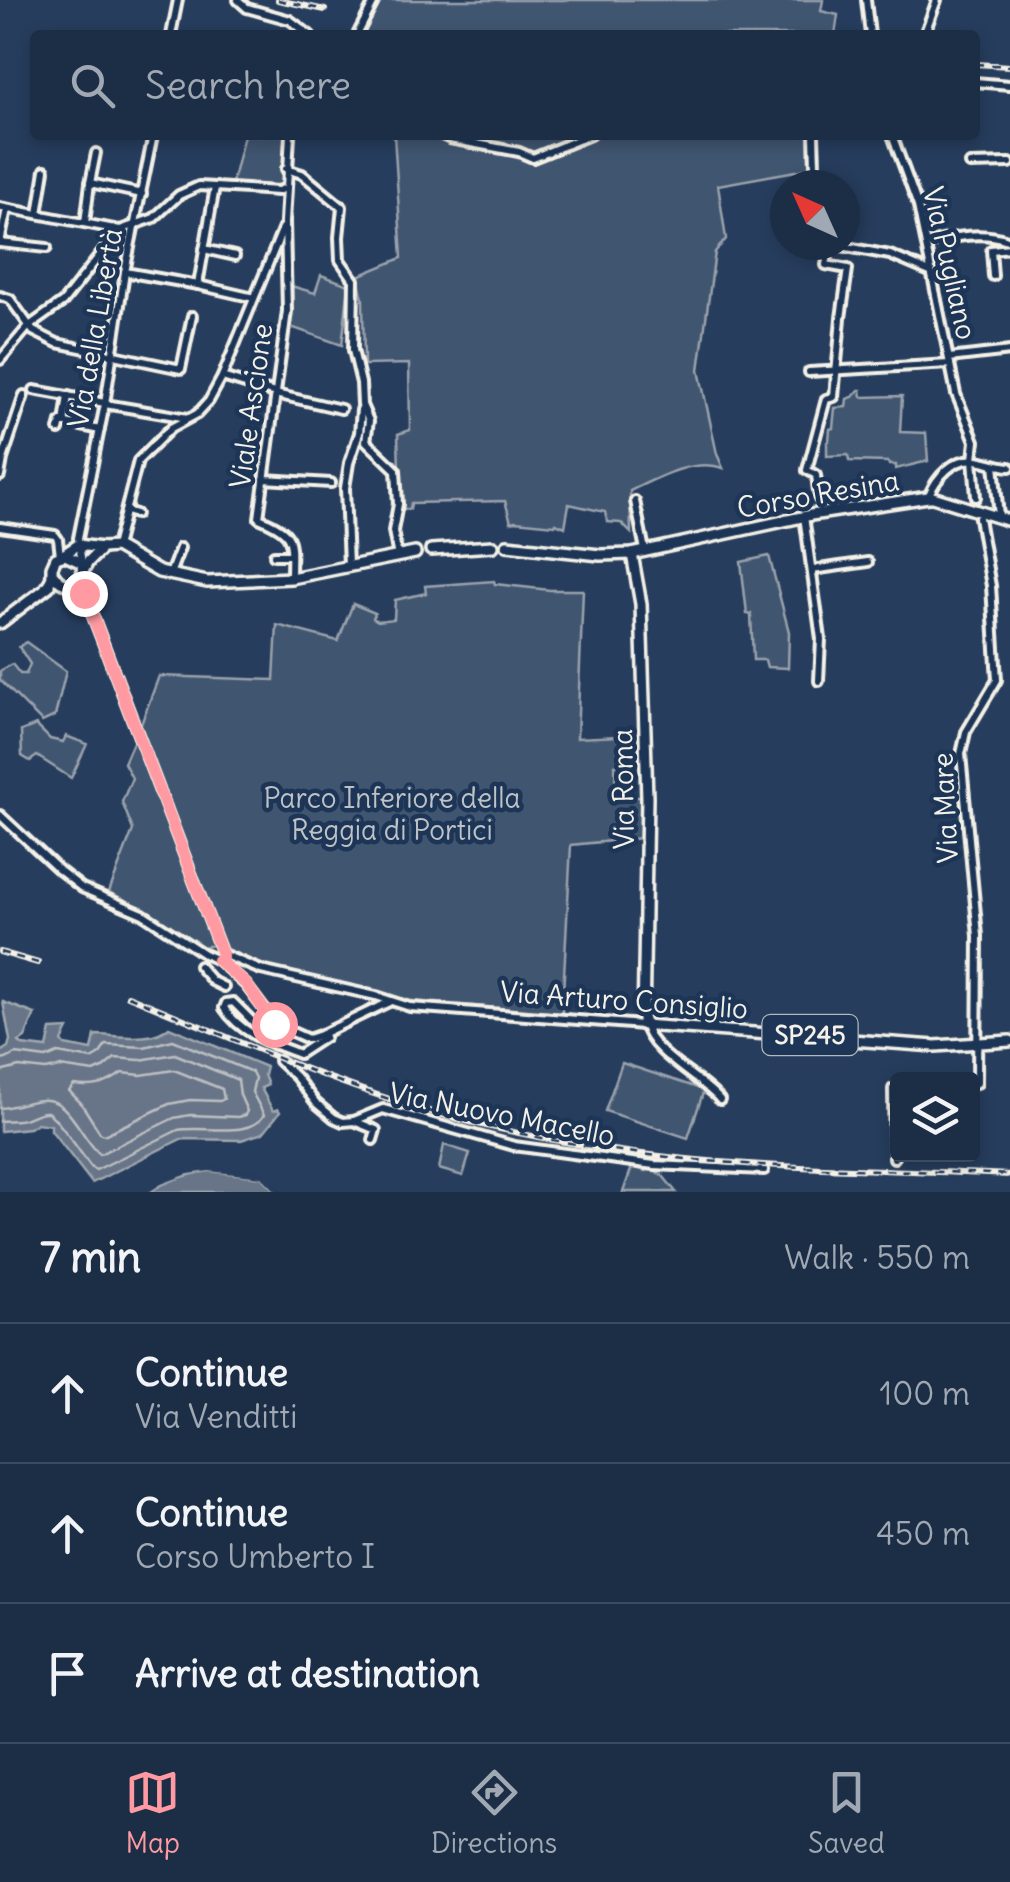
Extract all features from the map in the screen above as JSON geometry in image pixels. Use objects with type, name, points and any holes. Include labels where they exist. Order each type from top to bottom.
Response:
[{"type":"main road","name":"Corso Resina","points":[[507,545],[600,555],[632,554],[804,516],[928,497],[1010,521]]},
{"type":"main road","points":[[58,578],[53,563],[78,544],[116,547],[159,572],[208,582],[291,578],[414,553]]},
{"type":"main road","points":[[431,550],[493,546]]},
{"type":"main road","points":[[0,623],[58,578],[81,574],[102,548]]},
{"type":"main road","name":"Via Roma","points":[[632,554],[641,604],[648,798],[644,1025]]},
{"type":"main road","points":[[62,555],[81,574]]},
{"type":"main road","name":"Via Arturo Consiglio","points":[[644,1025],[936,1046],[977,1045]]},
{"type":"main road","name":"SP245","points":[[977,1045],[1010,1042]]},
{"type":"street","points":[[172,30],[178,0]]},
{"type":"street","points":[[238,0],[247,8],[290,20],[303,30]]},
{"type":"street","points":[[360,30],[375,0]]},
{"type":"street","points":[[866,0],[869,30]]},
{"type":"street","points":[[926,30],[937,0]]},
{"type":"street","points":[[980,82],[1010,85]]},
{"type":"street","name":"Via della Libertà","points":[[152,140],[78,544],[84,593],[217,954]]},
{"type":"street","name":"Viale Ascione","points":[[289,140],[285,222],[287,311],[259,518],[280,526],[290,537],[291,555]]},
{"type":"street","points":[[455,140],[533,158],[578,140]]},
{"type":"street","points":[[814,140],[814,170]]},
{"type":"street","name":"Via Pugliano","points":[[894,140],[918,206],[956,394],[975,441],[976,497]]},
{"type":"street","points":[[86,223],[96,153]]},
{"type":"street","points":[[970,164],[1010,163]]},
{"type":"street","points":[[286,169],[302,174],[342,207],[340,260],[354,280],[353,350],[362,406],[360,433],[345,488],[348,566]]},
{"type":"street","points":[[38,214],[45,170]]},
{"type":"street","points":[[90,183],[142,194]]},
{"type":"street","points":[[46,248],[0,243],[4,208],[120,230],[154,218],[180,195],[199,186],[278,191],[286,188]]},
{"type":"street","points":[[198,285],[215,187]]},
{"type":"street","points":[[116,547],[138,461],[171,428],[209,402],[285,222]]},
{"type":"street","points":[[0,360],[28,326],[63,302],[120,230]]},
{"type":"street","points":[[926,244],[983,234],[996,235],[1010,245]]},
{"type":"street","points":[[993,276],[991,250],[1010,245]]},
{"type":"street","points":[[204,249],[235,256]]},
{"type":"street","points":[[860,250],[890,255],[932,273]]},
{"type":"street","points":[[819,499],[816,475],[807,470],[826,399],[834,396],[848,269],[826,265],[828,260]]},
{"type":"street","points":[[125,272],[254,298]]},
{"type":"street","points":[[0,296],[10,299],[28,326],[57,343],[181,370],[192,316]]},
{"type":"street","points":[[809,372],[1010,352]]},
{"type":"street","points":[[222,377],[275,394],[342,408]]},
{"type":"street","points":[[34,390],[189,418]]},
{"type":"street","points":[[0,476],[24,395]]},
{"type":"street","points":[[68,396],[62,427],[100,430]]},
{"type":"street","points":[[362,406],[369,421],[366,441],[396,470],[398,504],[393,531],[398,557]]},
{"type":"street","points":[[928,497],[949,467],[962,460],[1010,466]]},
{"type":"street","points":[[994,464],[999,517]]},
{"type":"street","points":[[264,479],[331,482]]},
{"type":"street","points":[[635,501],[644,550]]},
{"type":"street","points":[[126,511],[136,514]]},
{"type":"street","points":[[804,516],[822,639],[819,681]]},
{"type":"street","name":"Via Mare","points":[[978,1072],[980,973],[961,754],[966,732],[997,680],[992,586],[980,518]]},
{"type":"street","points":[[0,527],[54,536],[62,555]]},
{"type":"street","points":[[170,574],[180,548]]},
{"type":"street","points":[[274,555],[291,555],[291,578]]},
{"type":"street","points":[[812,570],[868,562]]},
{"type":"street","points":[[0,814],[82,888],[217,954],[262,970],[389,1002]]},
{"type":"street","points":[[217,954],[276,1023],[308,1039],[389,1002]]},
{"type":"street","points":[[199,966],[212,981],[224,987]]},
{"type":"street","points":[[370,1010],[376,996]]},
{"type":"street","points":[[276,1023],[279,1040],[275,1045],[264,1041],[253,1022],[233,1002],[224,1008],[264,1041],[298,1054],[351,1020]]},
{"type":"street","name":"Via Arturo Consiglio","points":[[389,1002],[410,1007],[644,1025]]},
{"type":"street","points":[[644,1025],[655,1043],[720,1100]]},
{"type":"street","points":[[279,1062],[318,1105],[344,1122],[376,1130],[373,1140]]},
{"type":"street","name":"Via Nuovo Macello","points":[[354,1122],[384,1108],[514,1146],[654,1165],[764,1170]]},
{"type":"green space","points":[[377,0],[823,0],[821,11],[838,15],[836,30],[362,30]]},
{"type":"green space","points":[[243,140],[286,140],[283,187],[232,183]]},
{"type":"green space","points":[[394,140],[812,140],[812,164],[807,169],[770,170],[770,176],[718,185],[726,239],[715,252],[699,370],[723,468],[688,467],[630,491],[631,533],[621,523],[607,522],[605,512],[569,504],[565,527],[556,523],[511,522],[505,501],[411,503],[410,509],[400,509],[398,434],[410,430],[409,364],[364,365],[363,299],[358,276],[402,258]]},
{"type":"green space","points":[[321,275],[349,285],[342,345],[288,326],[291,286],[315,293]]},
{"type":"green space","points":[[859,390],[862,397],[902,396],[900,432],[926,433],[928,461],[896,469],[896,465],[888,462],[849,461],[848,455],[827,456],[835,408],[846,407],[847,399]]},
{"type":"green space","points":[[769,556],[789,632],[788,668],[767,667],[765,660],[753,660],[751,614],[747,614],[741,562]]},
{"type":"green space","name":"Parco Inferiore della Reggia di Portici","points":[[494,581],[550,590],[583,590],[577,738],[641,735],[642,760],[615,765],[616,797],[642,797],[641,838],[571,845],[562,1013],[400,1000],[264,966],[220,946],[140,727],[159,676],[274,680],[277,625],[338,641],[353,604],[375,613],[373,618],[378,621],[394,619],[395,600],[426,593],[425,586]]},
{"type":"green space","points":[[26,642],[66,671],[55,716],[42,722],[0,680],[0,671],[12,664],[20,674],[26,674],[30,664],[19,647]]},
{"type":"green space","points":[[36,725],[50,739],[63,742],[66,736],[87,744],[71,778],[37,756],[30,761],[22,756],[21,731]]},
{"type":"green space","points":[[134,740],[214,945],[202,947],[148,911],[109,892],[133,830],[122,802],[132,778],[124,763]]},
{"type":"green space","points":[[622,1063],[704,1090],[688,1138],[605,1111]]},
{"type":"green space","points":[[444,1145],[470,1153],[463,1176],[439,1169]]},
{"type":"green space","points":[[632,1167],[646,1171],[657,1168],[676,1192],[623,1192]]},
{"type":"water","points":[[3,1002],[35,1014],[25,1038],[19,1042],[22,1045],[47,1048],[51,1030],[68,1029],[62,1041],[65,1045],[92,1050],[95,1035],[144,1037],[169,1027],[266,1067],[268,1085],[261,1088],[273,1111],[280,1112],[263,1133],[241,1140],[181,1139],[92,1183],[51,1125],[37,1123],[29,1128],[0,1131],[0,1052],[10,1040]]},
{"type":"water","points":[[209,1171],[262,1177],[277,1192],[149,1192],[178,1178]]},
{"type":"pier","points":[[209,1166],[264,1173],[282,1192],[262,1177],[209,1171],[188,1174],[144,1192],[160,1180],[187,1169]]},
{"type":"tunnel","points":[[262,1038],[279,1061]]},
{"type":"railway","points":[[278,0],[325,10]]},
{"type":"railway","points":[[980,64],[1010,66]]},
{"type":"railway","points":[[0,952],[38,963]]},
{"type":"railway","points":[[128,996],[370,1093],[537,1137],[719,1162],[1010,1175]]},
{"type":"route","points":[[84,593],[222,954],[218,960],[246,984],[274,1024]]}]
